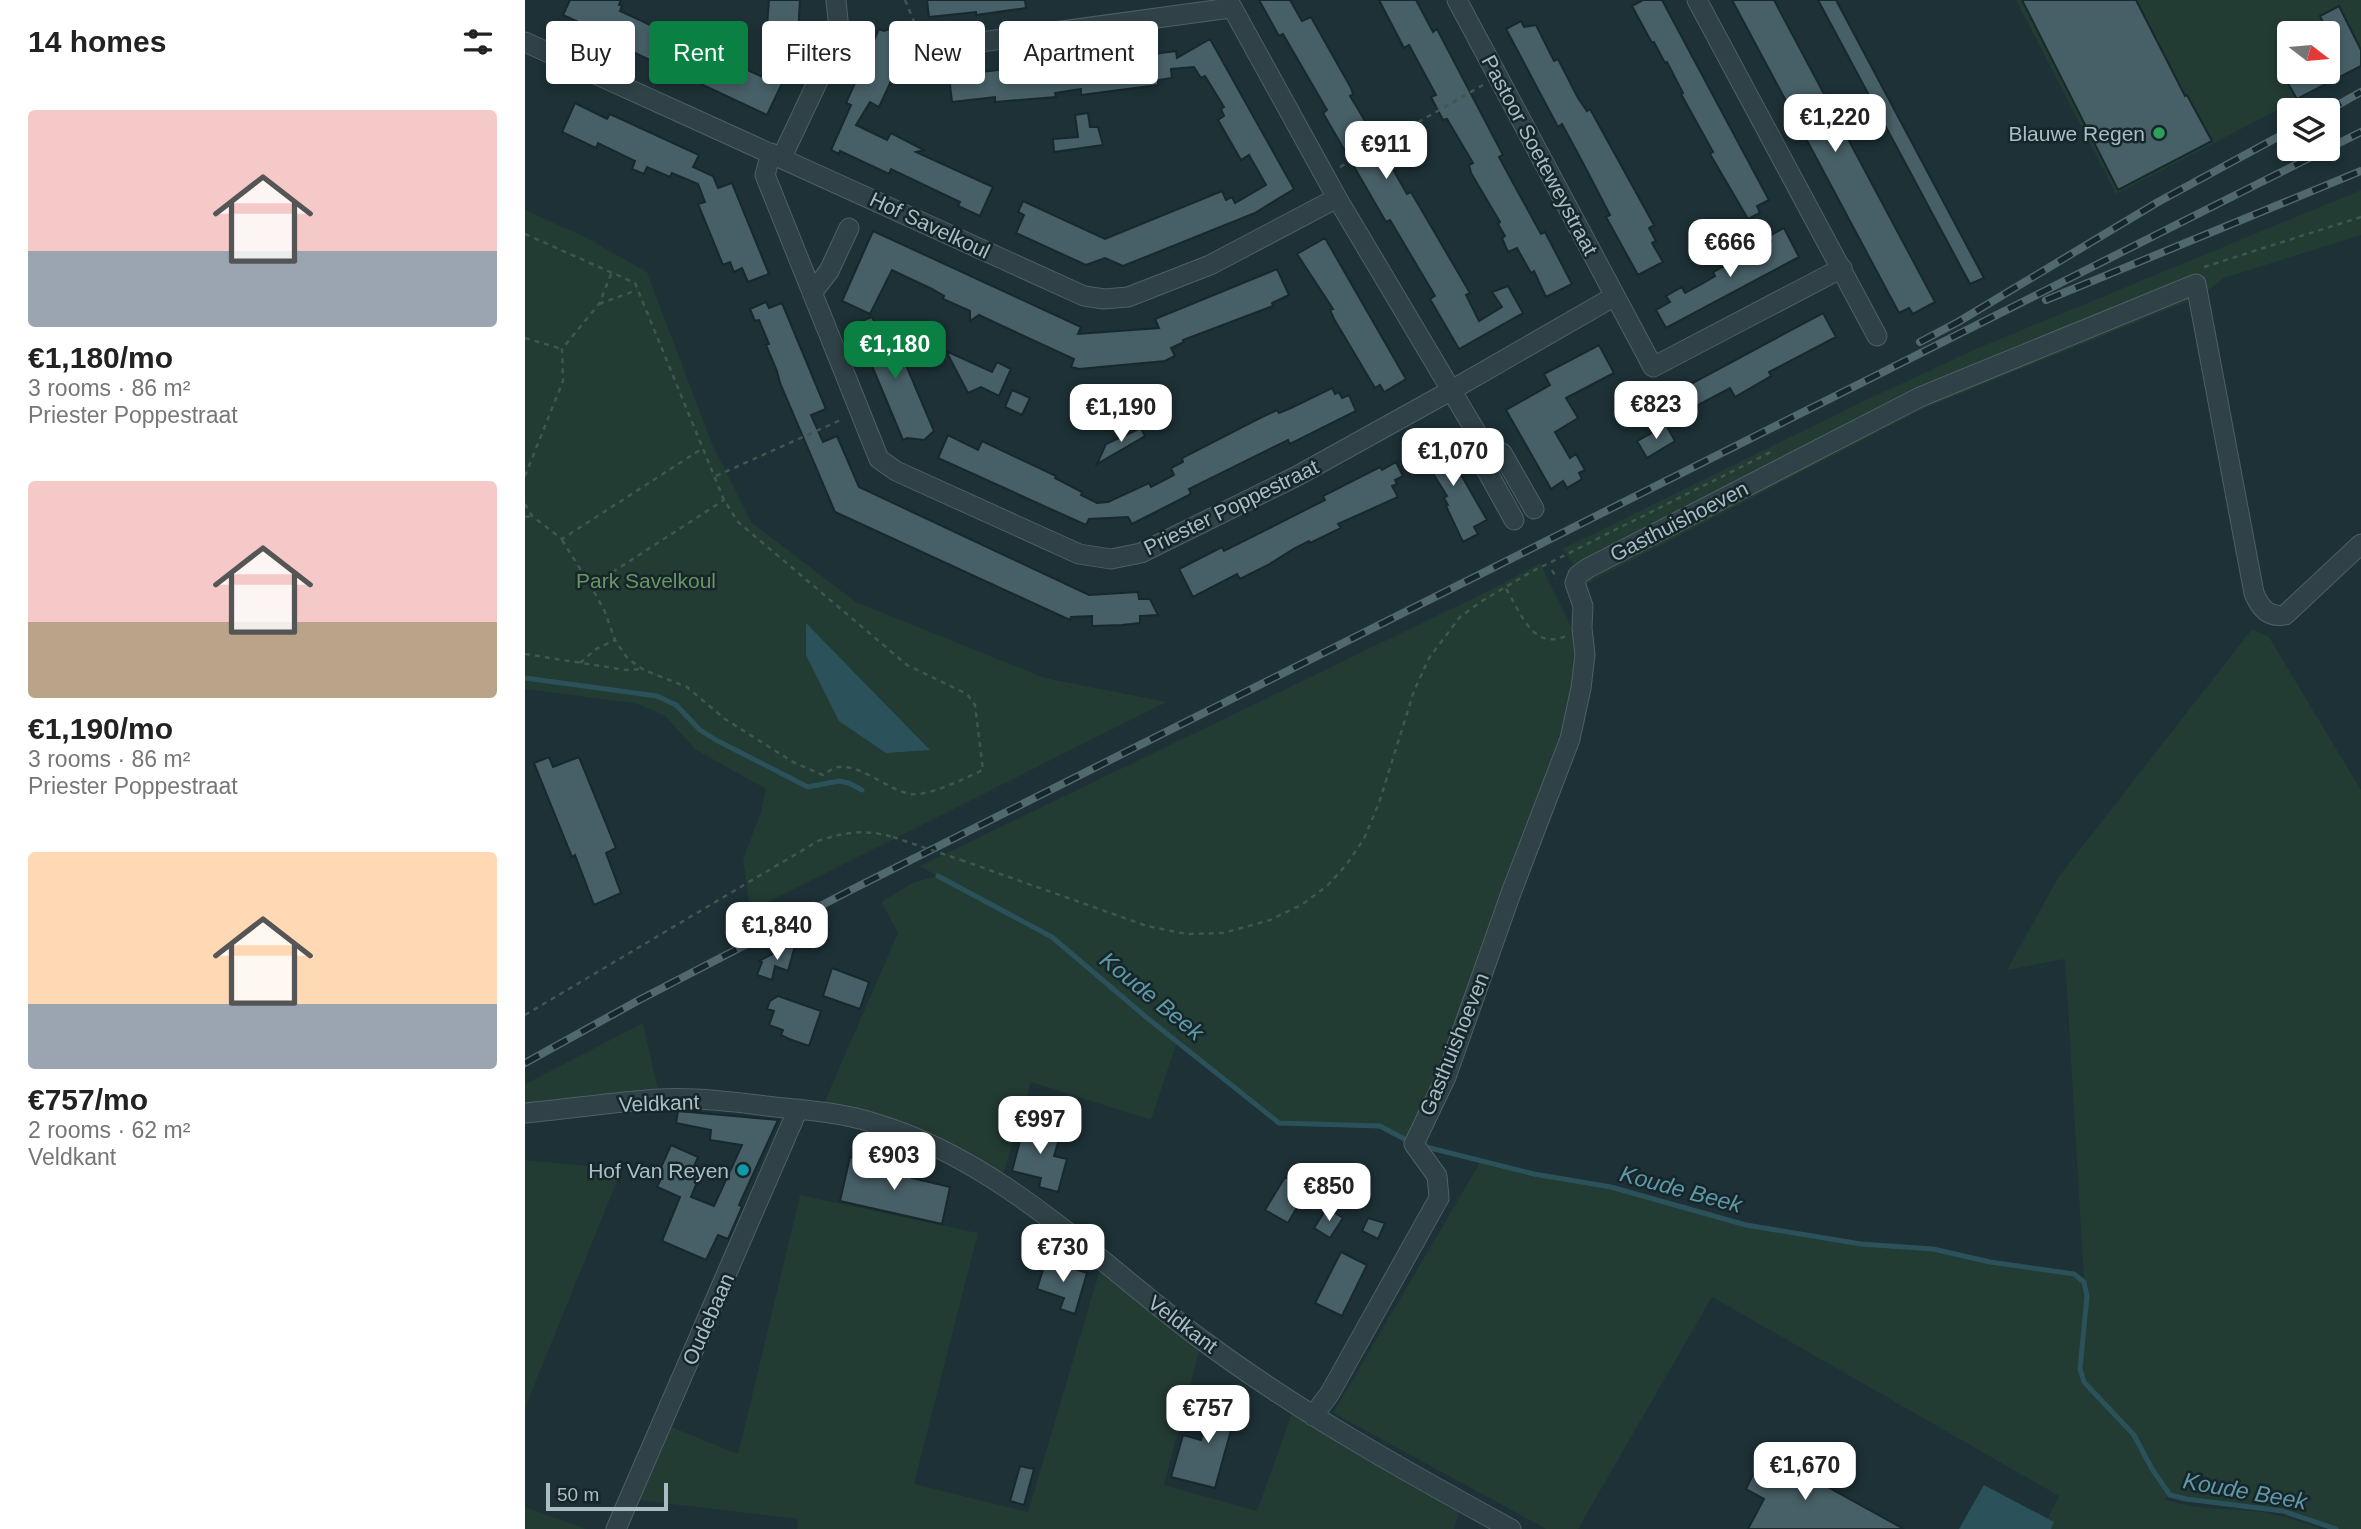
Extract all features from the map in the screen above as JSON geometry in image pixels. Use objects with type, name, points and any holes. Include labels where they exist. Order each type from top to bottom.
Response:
[{"type":"street","points":[[776,155],[832,51],[839,30],[836,0]]},
{"type":"street","name":"Pastoor Soeteweystraat","points":[[1457,0],[1653,367],[1842,268]]},
{"type":"street","points":[[1697,0],[1877,337]]},
{"type":"street","points":[[985,41],[1229,4],[1325,177],[1450,391],[1485,447],[1503,453],[1534,509]]},
{"type":"street","name":"Hof Savelkoul","points":[[527,49],[776,155],[1084,296],[1104,299],[1128,297],[1210,265],[1337,198]]},
{"type":"street","name":"Priester Poppestraat","points":[[776,155],[765,175],[879,458],[896,471],[1079,554],[1111,559],[1141,553],[1297,476],[1450,391],[1619,303]]},
{"type":"street","points":[[812,293],[829,271],[849,228]]},
{"type":"street","name":"Gasthuishoeven","points":[[1313,1416],[1330,1393],[1439,1198],[1437,1176],[1414,1144],[1445,1077],[1570,739],[1584,673],[1585,655],[1583,606],[1574,583],[1578,575],[1920,397],[2196,284],[2258,603],[2277,617],[2285,615],[2361,544]]},
{"type":"street","points":[[1485,447],[1482,462],[1514,520]]},
{"type":"street","name":"Veldkant","points":[[525,1113],[660,1099],[740,1102],[873,1122],[915,1137],[969,1165],[1093,1251],[1202,1340],[1313,1416],[1411,1475],[1511,1529]]},
{"type":"street","name":"Oudebaan","points":[[616,1529],[798,1109]]},
{"type":"path","points":[[905,0],[914,21]]},
{"type":"path","points":[[1325,177],[1497,76]]},
{"type":"path","points":[[2193,271],[2361,217]]},
{"type":"path","points":[[525,234],[635,283],[724,500],[738,522],[907,665],[967,694],[975,705],[982,770],[954,784],[912,795],[882,785],[859,770],[838,767],[823,775],[793,762],[725,719],[687,687],[644,670],[628,659],[615,640],[605,612],[591,586],[562,539],[532,516],[525,504]]},
{"type":"path","points":[[525,475],[563,381],[562,349],[599,304],[612,272]]},
{"type":"path","points":[[599,304],[637,290]]},
{"type":"path","points":[[525,338],[562,349]]},
{"type":"path","points":[[716,475],[859,412]]},
{"type":"path","points":[[562,539],[703,448]]},
{"type":"path","points":[[591,586],[724,500]]},
{"type":"path","points":[[525,517],[532,516]]},
{"type":"path","points":[[525,1015],[818,841],[841,833],[861,831],[893,837],[1147,926],[1187,934],[1223,933],[1270,920],[1303,904],[1328,885],[1364,839],[1414,691],[1429,658],[1444,636],[1460,617],[1482,601],[1576,549]]},
{"type":"path","points":[[1506,589],[1531,630],[1539,638],[1561,639],[1582,628]]},
{"type":"path","points":[[580,663],[596,649],[615,640]]},
{"type":"path","points":[[525,654],[626,670],[644,670]]},
{"type":"green space","name":"Blauwe Regen","points":[[2016,0],[2361,0],[2361,67],[2340,78],[2340,21],[2277,21],[2277,84],[2328,84],[2301,98],[2277,98],[2277,111],[2116,194]]},
{"type":"green space","points":[[2361,190],[2361,235],[2224,278],[2201,296],[1925,408],[1588,583],[1562,549],[1978,348]]},
{"type":"green space","name":"Park Savelkoul","points":[[525,210],[583,236],[647,272],[712,444],[752,523],[856,602],[1045,678],[1167,702],[750,911],[743,858],[760,815],[766,789],[696,750],[665,716],[638,704],[525,689]]},
{"type":"green space","points":[[1540,563],[1585,655],[1584,673],[1414,1144],[1380,1126],[1279,1123],[1175,1040],[1176,1045],[1151,1120],[1031,1082],[1000,1186],[969,1165],[820,1112],[898,933],[881,902],[914,882],[937,876],[920,866],[1496,587]]},
{"type":"green space","points":[[2252,629],[2269,637],[2361,790],[2361,1529],[2336,1529],[2283,1511],[2170,1495],[2165,1499],[2176,1503],[2270,1514],[2321,1529],[2042,1529],[2059,1496],[1712,1297],[1578,1529],[1546,1529],[1333,1413],[1482,1159],[1534,1174],[1611,1187],[1746,1225],[1861,1244],[1933,1249],[1990,1262],[2074,1274],[2084,1281],[2065,959],[2007,970],[2059,876]]},
{"type":"green space","points":[[643,1023],[660,1099],[525,1113],[525,1084]]},
{"type":"green space","points":[[525,1160],[622,1169],[525,1408]]},
{"type":"green space","points":[[800,1195],[978,1233],[914,1484],[1028,1512],[1103,1259],[1202,1340],[1164,1485],[1257,1511],[1295,1404],[1462,1503],[1454,1529],[797,1529],[798,1519],[629,1499],[662,1423],[738,1454]]},
{"type":"green space","points":[[525,1507],[586,1529],[525,1529]]},
{"type":"water","points":[[806,623],[930,750],[886,753],[839,721],[806,655]]},
{"type":"water","points":[[1984,1485],[2054,1522],[2051,1529],[1959,1529]]},
{"type":"building","points":[[570,0],[621,0],[620,11],[649,24],[649,60],[635,53],[635,21],[576,21],[563,15]]},
{"type":"building","points":[[769,0],[800,0],[799,21],[767,21]]},
{"type":"building","points":[[927,0],[1025,0],[1026,8],[976,15],[976,12],[929,17]]},
{"type":"building","points":[[1259,0],[1290,0],[1302,21],[1311,17],[1351,88],[1353,94],[1350,96],[1407,194],[1411,192],[1470,293],[1466,295],[1479,321],[1502,307],[1492,292],[1508,286],[1523,313],[1459,349],[1430,299],[1435,296],[1390,220],[1386,222],[1323,113],[1327,110],[1283,34],[1279,36]]},
{"type":"building","points":[[1379,0],[1416,0],[1433,32],[1437,29],[1503,155],[1499,157],[1541,234],[1545,232],[1572,284],[1546,297],[1534,271],[1531,273],[1517,248],[1508,252],[1502,238],[1505,236],[1498,224],[1500,222],[1471,173],[1469,165],[1473,163],[1447,119],[1443,120],[1431,97],[1436,95],[1409,45],[1404,48]]},
{"type":"building","points":[[1643,0],[1662,0],[1769,200],[1757,206],[1760,213],[1748,219],[1710,154],[1713,152],[1667,62],[1665,63],[1654,42],[1652,43],[1632,6]]},
{"type":"building","points":[[1732,0],[1774,0],[1935,302],[1913,314],[1909,308],[1899,313]]},
{"type":"building","points":[[1818,0],[1836,0],[1984,278],[1970,284]]},
{"type":"building","points":[[2022,0],[2136,0],[2185,96],[2187,95],[2212,141],[2118,190]]},
{"type":"building","points":[[2339,6],[2361,50],[2361,66],[2340,77],[2340,21],[2322,21],[2320,16]]},
{"type":"building","points":[[1521,21],[1524,27],[1536,25],[1554,61],[1558,59],[1578,98],[1587,111],[1590,109],[1654,225],[1649,228],[1656,241],[1652,243],[1663,262],[1638,275],[1606,217],[1610,215],[1583,163],[1562,124],[1558,127],[1506,29]]},
{"type":"building","points":[[879,29],[889,29],[890,84],[879,107],[870,102],[856,125],[887,140],[891,133],[924,150],[916,152],[993,187],[980,216],[958,206],[960,202],[891,169],[889,174],[840,151],[839,154],[831,150],[851,105],[846,103],[854,84],[875,84],[875,38]]},
{"type":"building","points":[[1210,39],[1294,189],[1255,213],[1123,266],[1105,258],[1086,265],[1016,233],[1024,215],[1018,212],[1023,201],[1105,239],[1222,191],[1226,200],[1232,197],[1235,203],[1266,185],[1249,155],[1241,160],[1218,120],[1224,116],[1221,109],[1224,107],[1205,76],[1201,78],[1194,67],[1171,69],[1172,78],[1158,80],[1158,53],[1176,51],[1177,58]]},
{"type":"building","points":[[748,70],[762,77],[762,84],[782,84],[767,115],[701,84],[748,84]]},
{"type":"building","points":[[999,70],[999,84],[1158,85],[1081,95],[1081,89],[1055,93],[1056,97],[995,102],[995,97],[952,102],[950,84],[985,84],[985,72]]},
{"type":"building","points":[[2288,84],[2326,84],[2299,98]]},
{"type":"building","points":[[575,103],[607,119],[610,114],[699,155],[693,167],[713,176],[718,188],[732,183],[769,274],[748,282],[742,268],[734,272],[730,262],[723,265],[698,204],[705,202],[698,184],[672,173],[670,177],[647,167],[644,174],[632,169],[635,161],[598,143],[596,148],[562,132]]},
{"type":"building","points":[[1088,113],[1090,127],[1098,127],[1103,145],[1054,152],[1053,139],[1078,137],[1075,115]]},
{"type":"building","points":[[1784,228],[1799,257],[1666,328],[1656,310],[1670,302],[1666,296],[1682,287],[1685,293],[1700,285],[1715,276],[1713,272],[1771,241],[1769,236]]},
{"type":"building","points":[[873,231],[1081,327],[1078,334],[1159,328],[1155,319],[1277,269],[1289,295],[1272,303],[1273,306],[1183,340],[1184,342],[1171,348],[1175,356],[1165,361],[1079,369],[1071,367],[1074,359],[979,315],[970,321],[970,311],[892,270],[870,314],[842,301]]},
{"type":"building","points":[[1325,238],[1406,379],[1384,392],[1380,385],[1375,388],[1334,319],[1330,310],[1333,309],[1297,254]]},
{"type":"building","points":[[766,302],[769,308],[782,303],[826,409],[811,415],[823,442],[837,436],[859,487],[1089,595],[1138,592],[1139,599],[1150,599],[1158,615],[1140,616],[1140,623],[1122,625],[1092,626],[1092,616],[1071,617],[1070,620],[835,512],[780,383],[759,320],[755,321],[750,309]]},
{"type":"building","points":[[1823,313],[1836,337],[1769,372],[1771,376],[1735,397],[1730,388],[1685,412],[1674,393]]},
{"type":"building","points":[[872,317],[878,329],[889,325],[934,431],[924,440],[903,440],[856,323]]},
{"type":"building","points":[[1599,345],[1614,373],[1566,398],[1578,418],[1555,432],[1570,458],[1576,454],[1585,470],[1579,473],[1582,479],[1567,488],[1563,481],[1551,489],[1506,410],[1550,385],[1544,374]]},
{"type":"building","points":[[946,351],[992,372],[997,362],[1011,369],[999,396],[981,387],[968,393]]},
{"type":"building","points":[[1332,388],[1335,394],[1339,392],[1342,398],[1349,395],[1356,411],[1290,444],[1288,440],[1189,489],[1191,494],[1132,524],[1128,517],[1089,519],[1086,525],[938,458],[948,435],[978,450],[982,441],[1056,476],[1055,478],[1097,503],[1108,502],[1149,483],[1151,487],[1174,475],[1171,468],[1183,462],[1182,458],[1277,410],[1279,413]]},
{"type":"building","points":[[1012,390],[1030,398],[1022,415],[1005,407]]},
{"type":"building","points":[[1666,425],[1675,441],[1647,458],[1637,441]]},
{"type":"building","points":[[1141,428],[1145,436],[1097,464],[1106,444]]},
{"type":"building","points":[[1437,433],[1487,520],[1474,527],[1478,534],[1463,542],[1446,506],[1448,505],[1444,498],[1447,496],[1416,446]]},
{"type":"building","points":[[1396,462],[1403,476],[1395,480],[1397,484],[1392,486],[1398,497],[1338,524],[1341,528],[1295,548],[1240,579],[1237,574],[1193,597],[1179,569],[1222,547],[1224,551],[1325,500],[1323,496],[1380,467],[1382,470]]},
{"type":"building","points":[[549,757],[553,767],[579,757],[616,848],[606,853],[621,893],[594,905],[534,763]]},
{"type":"building","points":[[796,942],[788,971],[775,966],[772,980],[757,975],[762,962],[759,961]]},
{"type":"building","points":[[832,968],[869,982],[860,1009],[823,996]]},
{"type":"building","points":[[778,996],[821,1011],[809,1046],[781,1035],[783,1030],[769,1025],[774,1011],[767,1009],[770,1001]]},
{"type":"building","name":"Hof Van Reyen","points":[[678,1111],[778,1120],[739,1205],[742,1207],[728,1239],[718,1235],[706,1260],[662,1241],[680,1197],[657,1187],[660,1181],[658,1174],[671,1145],[698,1157],[694,1166],[702,1170],[691,1197],[714,1206],[742,1145],[710,1140],[711,1130],[676,1123]]},
{"type":"building","points":[[1026,1118],[1046,1123],[1043,1132],[1060,1136],[1054,1156],[1067,1159],[1058,1192],[1039,1187],[1041,1178],[1012,1171]]},
{"type":"building","points":[[850,1157],[913,1173],[912,1178],[950,1187],[942,1224],[840,1201]]},
{"type":"building","points":[[1285,1177],[1307,1190],[1288,1223],[1265,1210]]},
{"type":"building","points":[[1327,1208],[1343,1218],[1330,1238],[1314,1228]]},
{"type":"building","points":[[1368,1218],[1385,1223],[1378,1239],[1362,1231]]},
{"type":"building","points":[[1341,1252],[1367,1265],[1342,1316],[1315,1303]]},
{"type":"building","points":[[1046,1260],[1087,1273],[1075,1314],[1060,1309],[1064,1298],[1037,1289]]},
{"type":"building","points":[[1216,1395],[1243,1402],[1237,1425],[1233,1423],[1215,1488],[1171,1477],[1183,1435],[1201,1440]]},
{"type":"building","points":[[1764,1452],[1904,1529],[1748,1529],[1764,1499],[1746,1489]]},
{"type":"building","points":[[1020,1466],[1034,1469],[1024,1505],[1010,1501]]},
{"type":"waterway","name":"Koude Beek","points":[[525,678],[657,696],[676,705],[700,730],[716,740],[808,787],[839,781],[862,790]]},
{"type":"waterway","name":"Koude Beek","points":[[938,876],[1052,937],[1146,1017],[1279,1123],[1380,1126],[1410,1142]]},
{"type":"waterway","name":"Koude Beek","points":[[1422,1146],[1534,1174],[1611,1187],[1746,1225],[1861,1244],[1933,1249],[1990,1262],[2074,1274],[2084,1282],[2087,1296],[2080,1369],[2084,1382],[2134,1435],[2170,1495],[2283,1511],[2336,1529]]},
{"type":"railway","points":[[2340,104],[2361,92]]},
{"type":"railway","points":[[525,1063],[641,999],[851,890],[2361,132]]},
{"type":"railway","points":[[1920,342],[2158,202],[2277,138]]},
{"type":"railway","points":[[2046,300],[2361,171]]},
{"type":"place","name":"Blauwe Regen","points":[[2159,133]]},
{"type":"place","name":"Hof Van Reyen","points":[[743,1170]]}]
